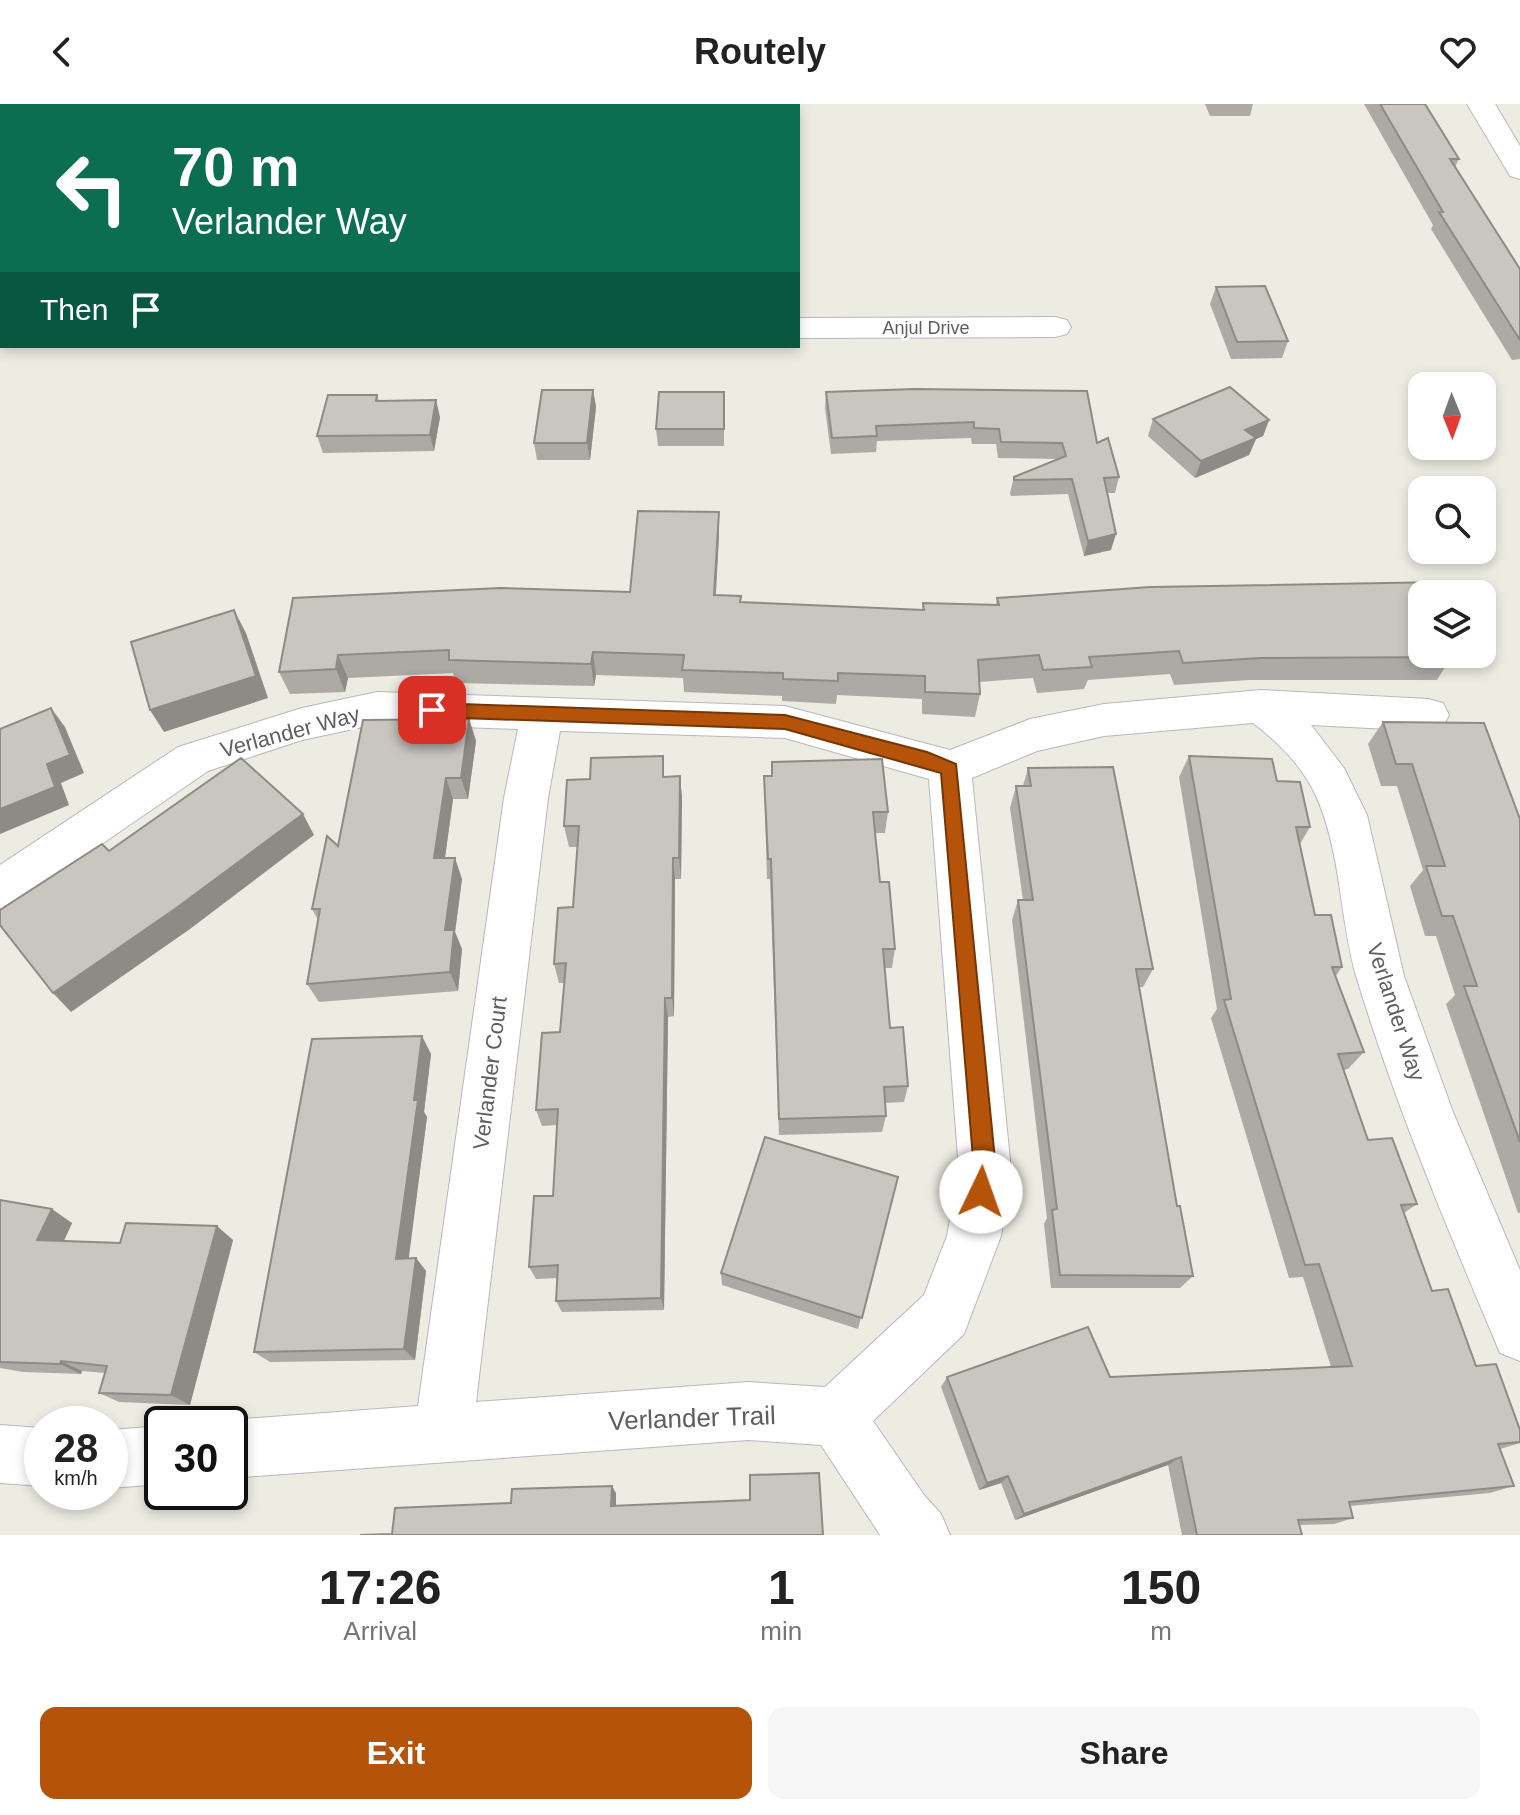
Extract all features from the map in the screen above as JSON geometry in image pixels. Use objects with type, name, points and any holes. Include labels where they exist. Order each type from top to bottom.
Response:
[{"type":"street","points":[[1481,104],[1520,170]]},
{"type":"street","name":"Anjul Drive","points":[[800,328],[1055,327]]},
{"type":"street","points":[[920,1535],[903,1516],[836,1417],[944,1314],[974,1236],[985,1170],[950,769],[1030,736],[1104,720],[1261,706],[1428,715]]},
{"type":"street","name":"Verlander Way","points":[[1261,706],[1284,723],[1313,753],[1337,794],[1352,843],[1379,973],[1455,1186],[1520,1333]]},
{"type":"street","name":"Verlander Way","points":[[0,889],[193,759],[302,724],[377,708],[785,722],[927,759],[950,769]]},
{"type":"street","name":"Verlander Court","points":[[443,1433],[526,798],[542,714]]},
{"type":"street","name":"Verlander Trail","points":[[248,1448],[748,1411],[836,1417]]},
{"type":"street","points":[[0,1454],[24,1456]]},
{"type":"building","points":[[1380,104],[1425,104],[1459,159],[1450,159],[1520,269],[1520,340],[1439,212],[1443,212]]},
{"type":"building","points":[[1265,286],[1288,341],[1237,342],[1216,287]]},
{"type":"building","points":[[1230,387],[1269,420],[1245,430],[1256,438],[1201,461],[1153,419]]},
{"type":"building","points":[[915,389],[1087,391],[1097,443],[1108,438],[1119,477],[1104,478],[1116,534],[1088,541],[1072,479],[1014,480],[1014,477],[1066,456],[1062,443],[1001,442],[999,429],[974,428],[974,422],[876,426],[877,436],[832,438],[826,392]]},
{"type":"building","points":[[542,390],[593,390],[587,443],[534,443]]},
{"type":"building","points":[[659,392],[724,392],[724,429],[656,429]]},
{"type":"building","points":[[328,395],[377,395],[376,401],[436,400],[430,435],[317,436]]},
{"type":"building","points":[[638,511],[719,512],[714,595],[741,596],[740,602],[924,610],[923,603],[999,605],[997,598],[1150,587],[1408,583],[1408,657],[1260,658],[1183,663],[1179,651],[1089,657],[1092,667],[1043,670],[1039,655],[978,660],[980,694],[925,692],[925,676],[838,673],[838,681],[783,679],[783,673],[682,670],[684,655],[593,652],[591,664],[449,660],[449,650],[338,655],[336,669],[279,672],[293,598],[500,588],[630,592]]},
{"type":"building","points":[[234,610],[256,676],[150,710],[131,642]]},
{"type":"building","points":[[51,708],[70,755],[47,764],[55,787],[0,809],[0,729]]},
{"type":"building","points":[[469,719],[461,778],[446,778],[434,858],[455,858],[445,930],[454,930],[450,972],[307,984],[320,909],[312,909],[327,836],[338,846],[363,720]]},
{"type":"building","points":[[1383,722],[1484,723],[1520,819],[1520,1142],[1464,986],[1477,986],[1453,916],[1442,916],[1426,866],[1445,866],[1412,764],[1396,764]]},
{"type":"building","points":[[663,756],[663,777],[680,776],[679,858],[673,858],[672,998],[665,998],[661,1298],[556,1301],[558,1265],[529,1267],[534,1196],[553,1196],[558,1109],[536,1110],[542,1033],[560,1032],[566,963],[554,964],[558,908],[573,907],[579,826],[564,826],[567,780],[590,779],[591,758]]},
{"type":"building","points":[[1189,756],[1272,759],[1277,781],[1300,782],[1310,827],[1296,827],[1315,915],[1331,915],[1342,967],[1332,967],[1364,1052],[1338,1054],[1368,1140],[1392,1138],[1417,1204],[1401,1205],[1432,1291],[1448,1289],[1476,1366],[1496,1364],[1520,1430],[1520,1442],[1498,1444],[1514,1486],[1349,1502],[1353,1518],[1298,1520],[1302,1535],[1197,1535],[1181,1457],[1024,1514],[1008,1476],[987,1483],[947,1377],[1088,1327],[1110,1377],[1352,1366],[1319,1264],[1305,1265],[1224,1000],[1231,999]]},
{"type":"building","points":[[241,758],[303,814],[175,909],[53,993],[0,925],[0,910],[102,844],[109,851]]},
{"type":"building","points":[[882,759],[888,812],[873,812],[880,882],[889,882],[895,949],[883,949],[890,1028],[903,1027],[908,1086],[884,1087],[886,1116],[779,1119],[771,859],[768,859],[764,776],[772,776],[772,762]]},
{"type":"building","points":[[1113,767],[1153,969],[1136,969],[1177,1206],[1180,1206],[1193,1276],[1060,1275],[1052,1210],[1057,1209],[1018,900],[1033,900],[1016,786],[1031,786],[1028,768]]},
{"type":"building","points":[[422,1036],[414,1100],[418,1100],[396,1259],[416,1258],[404,1349],[254,1352],[312,1039]]},
{"type":"building","points":[[765,1137],[898,1177],[862,1318],[721,1273]]},
{"type":"building","points":[[0,1200],[52,1209],[37,1240],[120,1243],[126,1223],[217,1226],[171,1395],[99,1393],[107,1366],[61,1361],[60,1364],[0,1362]]},
{"type":"building","points":[[819,1473],[823,1535],[360,1535],[392,1534],[395,1508],[511,1503],[512,1489],[612,1486],[611,1506],[750,1500],[750,1475]]},
{"type":"route","points":[[432,710],[785,722],[927,759],[950,769],[985,1170],[981,1192]]}]
